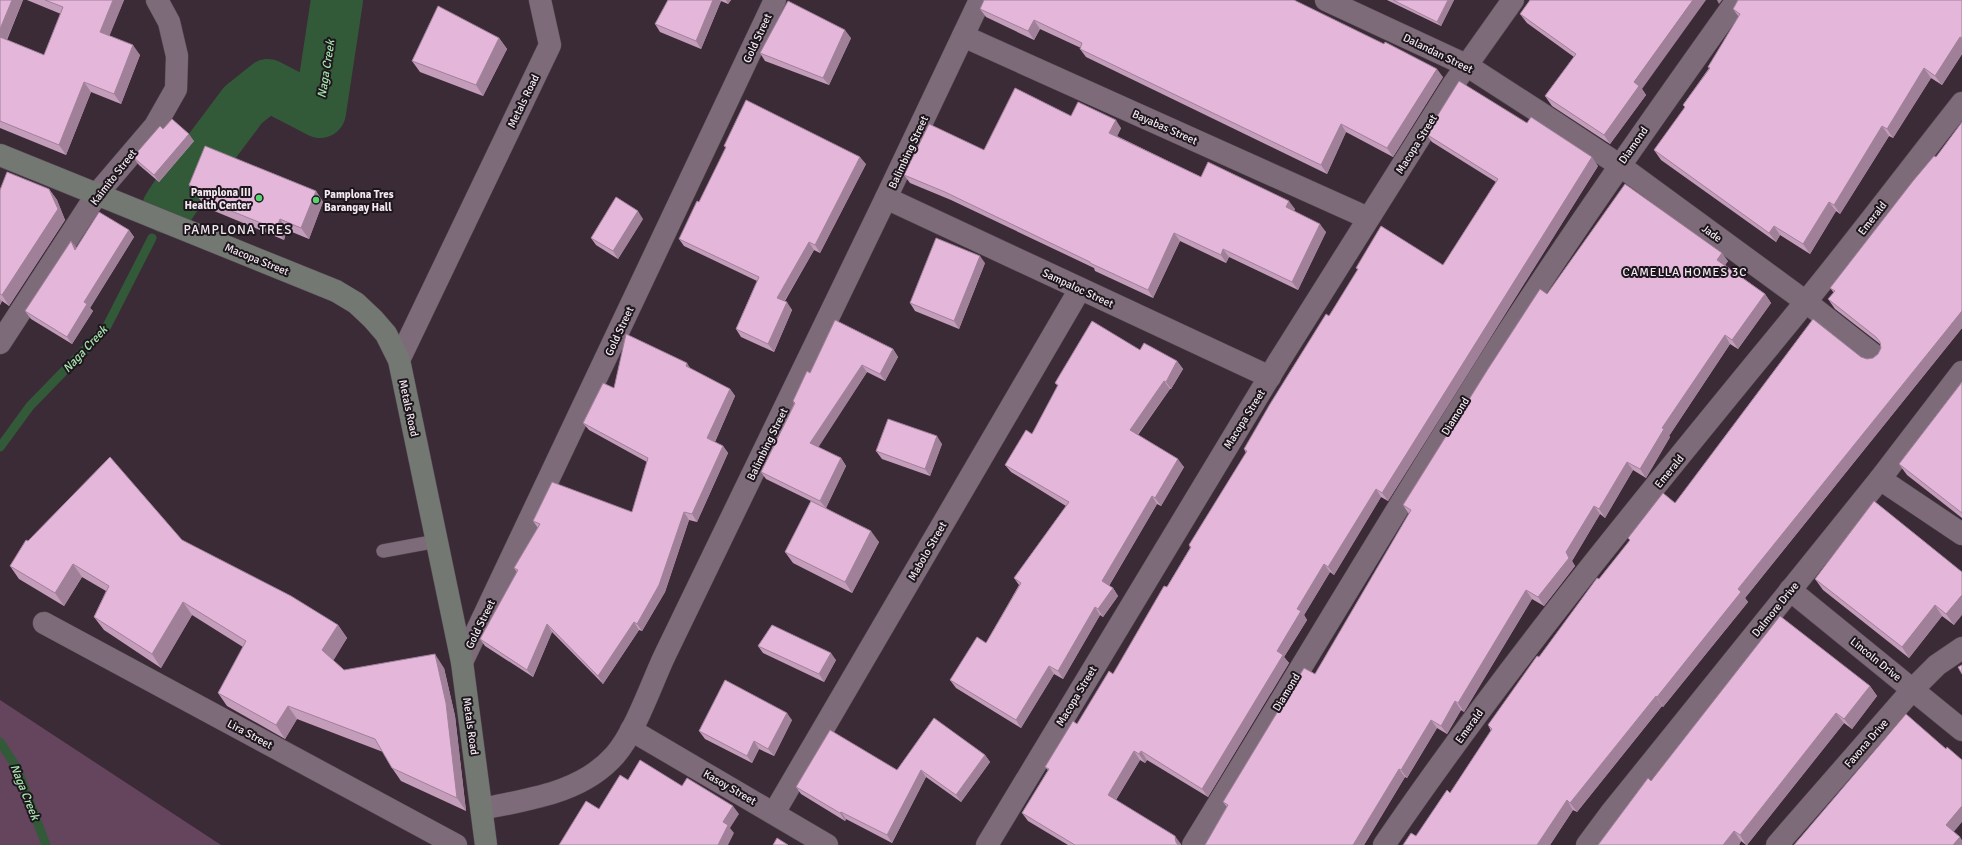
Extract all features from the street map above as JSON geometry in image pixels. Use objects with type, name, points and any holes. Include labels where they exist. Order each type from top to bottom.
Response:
[{"type":"street","name":"Kaimito Street","points":[[0,343],[98,194],[155,126],[176,89],[177,56],[169,22],[157,0]]},
{"type":"street","name":"Metals Road","points":[[486,845],[462,662],[399,360],[550,45],[540,0]]},
{"type":"street","name":"Gold Street","points":[[462,662],[775,0]]},
{"type":"street","name":"Balimbing Street","points":[[482,809],[554,793],[588,778],[615,755],[631,730],[664,657],[980,0]]},
{"type":"street","name":"Dalandan Street","points":[[1326,0],[1466,66],[1545,116]]},
{"type":"street","name":"Macopa Street","points":[[987,845],[1368,218],[1466,66],[1513,0]]},
{"type":"street","name":"Diamond","points":[[1193,845],[1482,373],[1619,165],[1737,0]]},
{"type":"street","name":"Bayabas Street","points":[[962,36],[1368,218]]},
{"type":"street","name":"Emerald","points":[[1384,845],[1430,778],[1504,677],[1673,465],[1806,302],[1962,103]]},
{"type":"street","name":"Jade","points":[[1545,116],[1619,165],[1806,302],[1875,356]]},
{"type":"street","name":"Macopa Street","points":[[0,155],[336,291],[356,304],[373,319],[386,334],[399,360]]},
{"type":"street","name":"Sampaloc Street","points":[[886,198],[1270,377]]},
{"type":"street","name":"Mabolo Street","points":[[774,812],[1080,289]]},
{"type":"street","name":"Dalmore Drive","points":[[1587,845],[1610,814],[1880,479],[1962,372]]},
{"type":"street","points":[[1880,479],[1962,534]]},
{"type":"street","name":"Lincoln Drive","points":[[1790,590],[1962,730]]},
{"type":"street","name":"Lira Street","points":[[44,623],[456,845]]},
{"type":"street","name":"Favona Drive","points":[[1778,845],[1913,689],[1937,665],[1962,648]]},
{"type":"street","name":"Kasoy Street","points":[[631,730],[774,812],[827,845]]},
{"type":"lane","points":[[383,551],[437,541]]},
{"type":"shaded area","points":[[0,700],[221,845],[0,845]]},
{"type":"building","points":[[0,0],[12,0],[0,29]]},
{"type":"building","points":[[45,0],[113,0],[100,32],[133,45],[114,94],[84,82],[59,145],[0,121],[0,37],[44,55],[63,7]]},
{"type":"building","points":[[668,0],[713,0],[696,41],[655,24]]},
{"type":"building","points":[[984,0],[1294,0],[1384,44],[1385,42],[1437,69],[1387,148],[1341,124],[1321,165],[1080,49],[1082,43],[1034,20],[1028,31],[980,9]]},
{"type":"building","points":[[1393,0],[1448,0],[1437,22]]},
{"type":"building","points":[[1530,0],[1693,0],[1634,82],[1639,86],[1604,135],[1545,96],[1576,54],[1520,14]]},
{"type":"building","points":[[1738,0],[1962,0],[1962,38],[1960,37],[1935,76],[1924,68],[1887,129],[1882,126],[1834,205],[1829,202],[1803,244],[1774,226],[1769,233],[1654,150],[1685,107],[1683,105],[1710,68],[1708,67],[1740,14],[1733,9]]},
{"type":"building","points":[[788,1],[845,30],[823,78],[760,53]]},
{"type":"building","points":[[438,6],[499,38],[476,85],[412,61]]},
{"type":"building","points":[[1459,81],[1527,123],[1531,117],[1592,157],[1382,493],[1376,489],[1328,567],[1324,564],[1297,609],[1301,611],[1277,651],[1283,655],[1202,789],[1141,751],[1139,754],[1134,751],[1108,795],[1175,836],[1178,845],[1075,845],[1022,813],[1049,769],[1045,767],[1073,721],[1077,724],[1109,671],[1113,674],[1164,586],[1167,587],[1191,547],[1189,545],[1247,451],[1244,449],[1270,404],[1326,314],[1329,316],[1358,269],[1356,268],[1381,226],[1443,265],[1498,179],[1426,134]]},
{"type":"building","points":[[1015,88],[1071,116],[1078,102],[1116,120],[1109,133],[1201,177],[1208,162],[1289,201],[1286,207],[1320,224],[1292,282],[1223,249],[1221,255],[1174,233],[1148,290],[945,192],[904,175],[929,124],[984,150]]},
{"type":"building","points":[[746,100],[860,157],[815,245],[809,242],[777,298],[787,302],[768,344],[736,329],[759,277],[679,239],[697,201],[699,202],[726,147],[724,146]]},
{"type":"building","points":[[172,119],[189,134],[154,175],[133,157],[160,126],[163,129]]},
{"type":"building","points":[[1962,122],[1962,311],[1738,589],[1741,592],[1657,697],[1656,696],[1570,803],[1567,800],[1537,845],[1403,845],[1411,833],[1416,836],[1447,790],[1450,793],[1492,729],[1488,725],[1537,656],[1539,657],[1597,578],[1599,579],[1630,540],[1628,538],[1663,493],[1675,503],[1813,319],[1861,357],[1867,359],[1873,358],[1878,354],[1881,348],[1880,342],[1876,337],[1828,299],[1835,291],[1830,288],[1913,181],[1934,156],[1936,157]]},
{"type":"building","name":"Pamplona III Health Center","points":[[205,146],[316,191],[301,228],[280,219],[276,229],[199,198],[203,190],[189,185]]},
{"type":"building","points":[[7,172],[49,189],[58,209],[2,295],[0,294],[0,190]]},
{"type":"building","points":[[1625,184],[1722,253],[1717,260],[1765,294],[1732,340],[1725,335],[1662,428],[1664,429],[1640,469],[1627,462],[1599,509],[1594,506],[1566,552],[1569,558],[1538,597],[1526,590],[1458,703],[1455,701],[1441,726],[1431,720],[1401,770],[1399,769],[1353,845],[1205,845],[1228,805],[1223,802],[1304,668],[1315,674],[1411,510],[1403,505],[1488,369],[1540,289],[1547,294]]},
{"type":"building","points":[[616,197],[638,211],[613,251],[591,238]]},
{"type":"building","points":[[99,212],[129,230],[84,302],[87,304],[67,337],[25,311],[71,241],[75,250]]},
{"type":"building","points":[[936,238],[980,256],[954,321],[910,303]]},
{"type":"building","points":[[835,320],[893,349],[880,374],[862,365],[810,443],[841,458],[820,501],[761,472],[795,403],[793,401],[807,371],[810,373]]},
{"type":"building","points":[[1092,321],[1140,350],[1144,343],[1177,361],[1166,382],[1164,381],[1130,430],[1178,459],[1155,498],[1152,496],[1102,581],[1113,588],[1098,609],[1095,607],[1058,671],[1049,666],[1016,720],[950,680],[977,637],[986,643],[1021,583],[1014,578],[1069,502],[1005,465],[1026,430],[1032,434],[1058,385],[1055,383]]},
{"type":"building","points":[[626,334],[687,363],[686,366],[730,389],[707,438],[723,446],[692,514],[684,512],[659,585],[637,624],[634,622],[598,676],[547,624],[527,670],[480,639],[518,570],[514,568],[540,524],[533,521],[552,482],[632,512],[648,458],[583,423],[603,383],[614,388]]},
{"type":"building","points":[[1962,382],[1962,513],[1899,464]]},
{"type":"building","points":[[888,419],[937,436],[925,469],[876,451]]},
{"type":"building","points":[[110,457],[182,540],[291,596],[338,625],[322,650],[344,670],[435,654],[446,703],[457,798],[392,768],[375,739],[288,706],[276,725],[218,693],[246,641],[183,602],[152,654],[94,617],[109,586],[73,564],[55,593],[10,566],[26,540],[28,541]]},
{"type":"building","points":[[811,501],[871,531],[845,582],[785,552]]},
{"type":"building","points":[[1874,501],[1962,572],[1962,595],[1946,614],[1935,605],[1902,647],[1815,579]]},
{"type":"building","points":[[1780,616],[1870,686],[1844,719],[1836,713],[1740,835],[1734,831],[1723,845],[1598,845],[1648,778],[1651,781]]},
{"type":"building","points":[[772,625],[831,653],[819,674],[758,646]]},
{"type":"building","points":[[1962,665],[1962,674],[1958,667]]},
{"type":"building","points":[[725,680],[787,713],[768,749],[754,741],[747,756],[699,731]]},
{"type":"building","points":[[1906,714],[1946,749],[1947,747],[1962,760],[1962,806],[1946,825],[1960,837],[1953,845],[1794,845]]},
{"type":"building","points":[[934,718],[985,755],[956,795],[921,770],[887,835],[841,812],[840,813],[796,787],[830,730],[897,770]]},
{"type":"building","points":[[640,760],[682,786],[687,778],[733,806],[723,822],[728,825],[718,845],[559,845],[586,801],[599,809],[620,775],[628,780]]},
{"type":"building","points":[[777,838],[788,845],[773,845]]},
{"type":"waterway","name":"Naga Creek","points":[[168,208],[183,185],[243,105],[268,85],[320,112],[337,0]]},
{"type":"waterway","name":"Naga Creek","points":[[0,447],[30,406],[106,328],[152,238]]},
{"type":"waterway","name":"Naga Creek","points":[[0,742],[17,768],[46,845]]},
{"type":"place","name":"Pamplona III Health Center","points":[[259,198]]},
{"type":"place","name":"Pamplona Tres Barangay Hall","points":[[316,200]]},
{"type":"district","name":"PAMPLONA TRES","points":[[238,229]]},
{"type":"district","name":"CAMELLA HOMES 3C","points":[[1685,272]]}]
